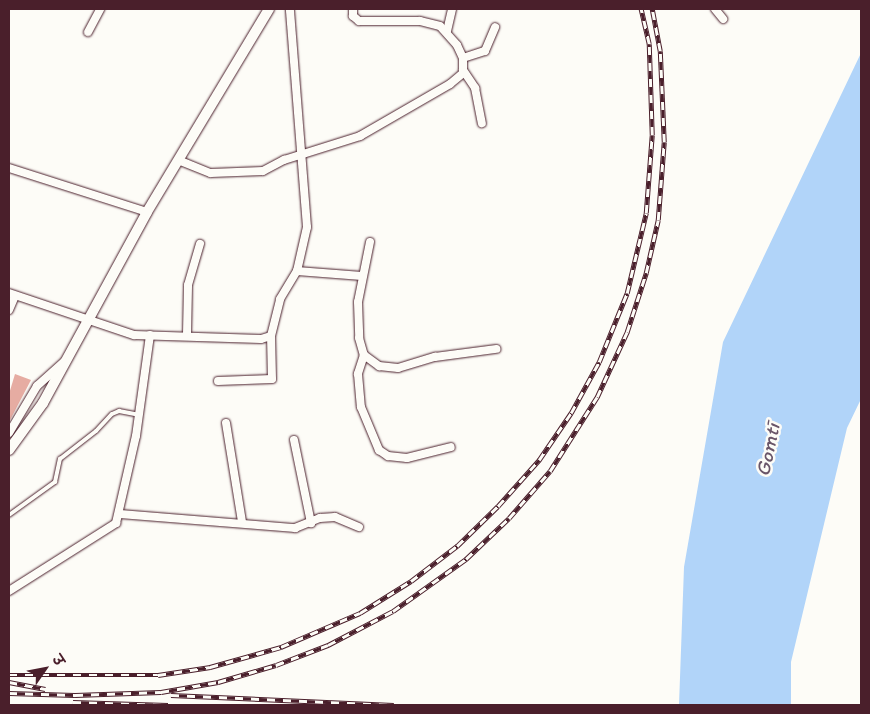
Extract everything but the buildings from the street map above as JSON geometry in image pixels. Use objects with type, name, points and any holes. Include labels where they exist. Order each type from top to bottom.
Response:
[{"type":"street","points":[[88,32],[100,9]]},
{"type":"street","points":[[218,381],[272,378],[271,336],[280,299],[297,271],[307,227],[299,156],[290,9]]},
{"type":"street","points":[[353,9],[353,16],[359,21],[420,21],[447,31],[463,58],[463,70],[475,88],[482,123]]},
{"type":"street","points":[[447,31],[452,9]]},
{"type":"street","points":[[715,9],[724,19]]},
{"type":"street","points":[[9,450],[57,378],[147,212],[267,12]]},
{"type":"street","points":[[463,58],[485,51],[495,27]]},
{"type":"street","points":[[178,160],[211,173],[257,173],[299,156],[360,136],[450,84],[463,70]]},
{"type":"street","points":[[9,168],[147,212]]},
{"type":"street","points":[[370,242],[358,302],[359,338],[364,355],[358,374],[361,407],[379,450],[388,456],[407,458],[451,447]]},
{"type":"street","points":[[187,334],[187,291],[200,244]]},
{"type":"street","points":[[297,271],[362,276]]},
{"type":"street","points":[[9,310],[12,294],[134,335],[187,334],[261,339],[271,336]]},
{"type":"street","points":[[9,591],[110,528],[120,514],[139,415],[150,335]]},
{"type":"street","points":[[364,355],[379,366],[398,368],[435,357],[496,349]]},
{"type":"street","points":[[9,433],[37,386],[66,361]]},
{"type":"street","points":[[226,424],[242,522]]},
{"type":"street","points":[[294,440],[311,523]]},
{"type":"street","points":[[120,514],[242,522],[295,528],[335,517],[359,527]]},
{"type":"lane","points":[[9,515],[55,482],[60,459],[96,432],[112,414],[119,410],[139,415]]},
{"type":"water","name":"Gomtī","points":[[861,53],[861,399],[847,428],[791,662],[791,705],[679,705],[684,567],[723,342]]},
{"type":"railway","points":[[9,675],[158,675],[210,667],[281,647],[360,613],[411,581],[457,546],[498,506],[539,460],[571,413],[599,362],[627,293],[646,213],[652,135],[649,44],[641,9]]},
{"type":"railway","points":[[9,693],[75,695],[161,692],[218,682],[276,665],[328,645],[393,611],[466,559],[509,518],[550,471],[597,397],[627,332],[646,273],[658,220],[664,142],[660,51],[652,9]]},
{"type":"railway","points":[[9,682],[45,689]]},
{"type":"railway","points":[[171,695],[394,705]]},
{"type":"railway","points":[[73,702],[168,705]]}]
